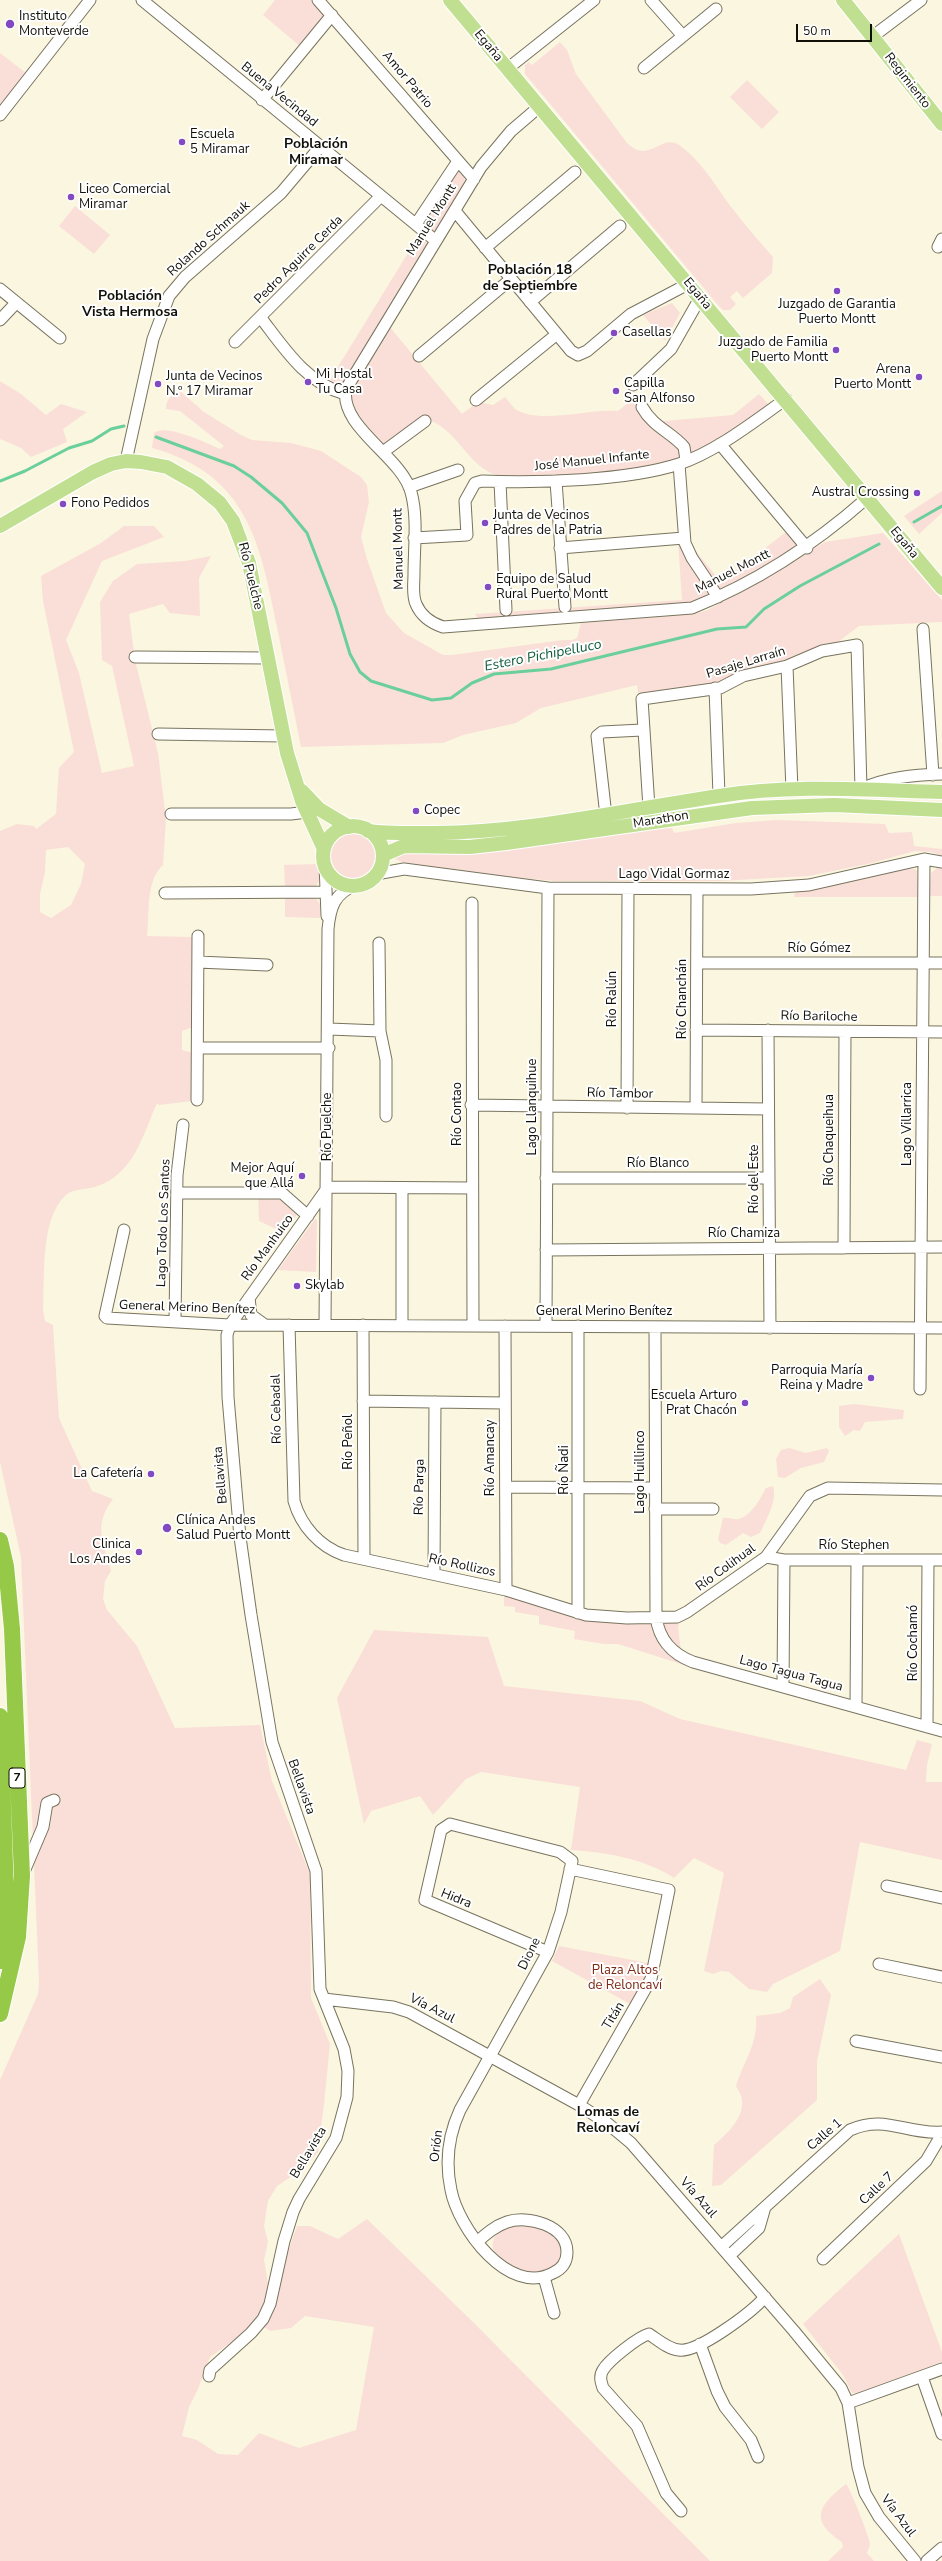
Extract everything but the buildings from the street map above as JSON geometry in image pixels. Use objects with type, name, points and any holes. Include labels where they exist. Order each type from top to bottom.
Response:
[{"type":"highway","name":"7","points":[[0,1540],[6,1566],[12,1629],[18,1824],[22,1876],[18,1937],[0,2014]]},
{"type":"highway","name":"7","points":[[0,1716],[6,1888],[0,1961]]},
{"type":"main road","name":"Egaña","points":[[450,0],[786,399],[942,588]]},
{"type":"main road","name":"Regimiento","points":[[843,0],[942,124]]},
{"type":"main road","name":"Río Puelche","points":[[0,526],[93,472],[112,464],[126,461],[167,468],[207,492],[225,509],[239,534],[249,563],[283,736],[295,779],[307,812],[324,849]]},
{"type":"main road","name":"Río Puelche","points":[[295,779],[304,794],[316,806],[348,827]]},
{"type":"main road","name":"Marathon","points":[[368,830],[424,833],[494,831],[606,816],[719,795],[792,790],[861,789],[942,792]]},
{"type":"main road","name":"Marathon","points":[[383,857],[404,846],[470,847],[506,844],[763,807],[834,805],[942,810]]},
{"type":"main road","points":[[348,827],[368,830],[379,842],[383,857],[376,874],[367,882],[356,886],[336,880],[325,864],[324,849],[331,836],[348,827]]},
{"type":"street","points":[[0,115],[90,0]]},
{"type":"street","name":"Buena Vecindad","points":[[142,0],[262,100],[436,241]]},
{"type":"street","name":"Amor Patrio","points":[[318,0],[332,14],[474,179]]},
{"type":"street","points":[[508,69],[594,0]]},
{"type":"street","points":[[651,0],[683,36]]},
{"type":"street","points":[[872,37],[921,0]]},
{"type":"street","points":[[644,68],[716,9]]},
{"type":"street","points":[[262,100],[332,14]]},
{"type":"street","name":"Manuel Montt","points":[[539,107],[498,144],[474,179],[348,382],[345,394],[346,403],[353,418],[383,452],[409,487],[412,499],[414,538],[414,597],[424,617],[443,627],[506,621],[683,610],[718,597],[806,548],[867,498]]},
{"type":"street","name":"Rolando Schmauk","points":[[126,461],[153,339],[169,296],[197,267],[272,202],[320,147]]},
{"type":"street","name":"Manuel Montt","points":[[416,224],[458,161]]},
{"type":"street","points":[[485,248],[575,172]]},
{"type":"street","name":"Pedro Aguirre Cerda","points":[[235,342],[381,196]]},
{"type":"street","points":[[455,211],[571,351],[578,355],[582,354],[632,314],[688,284]]},
{"type":"street","points":[[530,302],[620,226]]},
{"type":"street","points":[[419,356],[512,279]]},
{"type":"street","points":[[0,289],[60,338]]},
{"type":"street","points":[[633,385],[671,349],[700,298]]},
{"type":"street","points":[[0,320],[16,303]]},
{"type":"street","points":[[260,318],[302,369],[323,385],[345,394]]},
{"type":"street","points":[[476,400],[557,334]]},
{"type":"street","name":"José Manuel Infante","points":[[414,538],[467,535],[465,501],[475,483],[482,481],[556,481],[644,472],[683,462],[720,444],[786,399]]},
{"type":"street","points":[[642,408],[666,434],[684,447],[684,538],[692,558],[718,597]]},
{"type":"street","points":[[383,452],[425,421]]},
{"type":"street","points":[[720,444],[806,548]]},
{"type":"street","points":[[409,487],[458,470]]},
{"type":"street","points":[[556,481],[565,607]]},
{"type":"street","points":[[500,482],[506,610]]},
{"type":"street","points":[[560,548],[684,538]]},
{"type":"street","points":[[923,629],[937,774]]},
{"type":"street","name":"Pasaje Larraín","points":[[642,730],[642,699],[715,688],[754,673],[787,666],[822,651],[857,645],[861,789]]},
{"type":"street","points":[[135,657],[268,658]]},
{"type":"street","points":[[787,666],[792,790]]},
{"type":"street","points":[[715,688],[719,795]]},
{"type":"street","points":[[606,816],[597,736],[602,732],[642,730],[649,808]]},
{"type":"street","points":[[158,734],[283,736]]},
{"type":"street","name":"Marathon","points":[[861,789],[881,781],[898,777],[937,774]]},
{"type":"street","points":[[171,814],[291,814],[307,812]]},
{"type":"street","name":"Lago Vidal Gormaz","points":[[383,857],[404,869]]},
{"type":"street","name":"Lago Vidal Gormaz","points":[[376,874],[404,869],[548,888],[751,889],[809,885],[924,859],[942,862]]},
{"type":"street","name":"Lago Villarrica","points":[[920,1388],[924,859]]},
{"type":"street","name":"Río Puelche","points":[[325,864],[325,892],[328,929],[329,1029],[325,1325]]},
{"type":"street","name":"Río Puelche","points":[[328,929],[330,915],[335,899],[343,891],[356,886]]},
{"type":"street","name":"Lago Llanquihue","points":[[546,1326],[548,888]]},
{"type":"street","name":"Río Ralún","points":[[627,1108],[628,889]]},
{"type":"street","name":"Río Chanchán","points":[[696,1108],[697,889]]},
{"type":"street","points":[[165,893],[325,892]]},
{"type":"street","name":"Río Contao","points":[[472,903],[473,1326]]},
{"type":"street","points":[[197,1100],[198,936]]},
{"type":"street","points":[[379,943],[380,1031],[386,1060],[386,1116]]},
{"type":"street","points":[[198,962],[267,966]]},
{"type":"street","name":"Río Gómez","points":[[697,963],[942,963]]},
{"type":"street","points":[[329,1029],[380,1031]]},
{"type":"street","name":"Río Bariloche","points":[[696,1030],[942,1032]]},
{"type":"street","name":"Río del Este","points":[[768,1030],[770,1328]]},
{"type":"street","name":"Río Chaqueihua","points":[[844,1248],[845,1031]]},
{"type":"street","points":[[198,1048],[329,1048]]},
{"type":"street","name":"Río Tambor","points":[[472,1105],[768,1109]]},
{"type":"street","name":"Lago Todo Los Santos","points":[[175,1321],[177,1193],[183,1125]]},
{"type":"street","name":"Río Blanco","points":[[546,1178],[769,1178]]},
{"type":"street","points":[[328,1187],[472,1188]]},
{"type":"street","name":"Río Manhuico","points":[[230,1325],[328,1187]]},
{"type":"street","points":[[402,1188],[402,1325]]},
{"type":"street","points":[[177,1193],[279,1192],[285,1194],[308,1216]]},
{"type":"street","name":"General Merino Benítez","points":[[124,1230],[105,1316],[107,1318],[230,1325],[942,1328]]},
{"type":"street","name":"Río Chamiza","points":[[546,1250],[942,1247]]},
{"type":"street","name":"General Merino Benítez","points":[[249,1298],[251,1315],[266,1325]]},
{"type":"street","name":"Bellavista","points":[[208,2376],[210,2370],[251,2333],[262,2319],[270,2304],[284,2241],[299,2198],[329,2152],[345,2112],[348,2084],[346,2060],[339,2036],[324,1999],[318,1966],[316,1871],[272,1742],[245,1576],[228,1397],[227,1334],[230,1325]]},
{"type":"street","name":"Río Cebadal","points":[[289,1325],[293,1492]]},
{"type":"street","name":"Río Peñol","points":[[363,1325],[364,1560]]},
{"type":"street","name":"Río Amancay","points":[[505,1326],[506,1590]]},
{"type":"street","name":"Río Ñadi","points":[[578,1326],[580,1486],[578,1614]]},
{"type":"street","name":"Lago Huillinco","points":[[655,1327],[654,1509],[656,1617]]},
{"type":"street","points":[[363,1401],[505,1403]]},
{"type":"street","name":"Río Parga","points":[[434,1574],[435,1402]]},
{"type":"street","points":[[506,1487],[580,1486],[654,1488]]},
{"type":"street","name":"Río Colihual","points":[[656,1617],[683,1615],[766,1557],[810,1496],[818,1491],[828,1488],[942,1490]]},
{"type":"street","name":"Río Rollizos","points":[[293,1492],[300,1517],[321,1543],[336,1552],[364,1560],[506,1590],[578,1614],[593,1616],[656,1617]]},
{"type":"street","points":[[654,1509],[713,1509]]},
{"type":"street","name":"Río Stephen","points":[[766,1557],[784,1560],[942,1560]]},
{"type":"street","points":[[783,1687],[784,1560]]},
{"type":"street","points":[[856,1707],[857,1560]]},
{"type":"street","name":"Río Cochamó","points":[[927,1727],[928,1560]]},
{"type":"street","name":"Lago Tagua Tagua","points":[[656,1617],[659,1632],[665,1642],[685,1659],[942,1731]]},
{"type":"street","points":[[22,1876],[43,1827],[45,1806],[47,1802],[54,1800]]},
{"type":"street","points":[[18,1824],[22,1830],[30,1834],[43,1827]]},
{"type":"street","name":"Dione","points":[[444,1826],[450,1824],[560,1852],[570,1858],[570,1869],[548,1952],[490,2055]]},
{"type":"street","name":"Hidra","points":[[444,1826],[437,1844],[426,1900],[548,1952]]},
{"type":"street","name":"Titán","points":[[570,1869],[669,1890],[651,1978],[579,2105]]},
{"type":"street","points":[[887,1886],[942,1898]]},
{"type":"street","points":[[879,1964],[942,1976]]},
{"type":"street","name":"Vía Azul","points":[[324,1999],[401,2008],[490,2055],[579,2105],[607,2123],[631,2144],[765,2297],[835,2380],[848,2403],[858,2467],[865,2493],[879,2517],[915,2561]]},
{"type":"street","points":[[856,2041],[942,2057]]},
{"type":"street","name":"Orión","points":[[490,2055],[455,2120],[448,2155],[449,2179],[454,2202],[464,2224],[477,2242],[498,2263],[515,2273],[526,2277],[544,2277]]},
{"type":"street","name":"Calle 1","points":[[721,2247],[850,2130],[858,2127],[883,2123],[915,2131],[942,2133]]},
{"type":"street","name":"Calle 7","points":[[823,2259],[926,2161],[942,2133]]},
{"type":"street","points":[[729,2256],[759,2228],[765,2207]]},
{"type":"street","points":[[477,2242],[497,2226],[510,2221],[525,2220],[544,2224],[562,2238],[567,2250],[563,2266],[555,2273],[544,2277],[554,2313]]},
{"type":"street","points":[[680,2511],[666,2493],[637,2426],[603,2388],[600,2380],[602,2370],[640,2337],[649,2334],[670,2348],[690,2350],[754,2309],[765,2297]]},
{"type":"street","points":[[700,2344],[717,2391],[725,2406],[748,2435],[758,2457]]},
{"type":"street","points":[[848,2403],[942,2369]]},
{"type":"street","points":[[922,2377],[942,2434]]},
{"type":"street","points":[[927,2561],[942,2548]]},
{"type":"green space","points":[[275,0],[311,0],[328,15],[301,47],[263,15]]},
{"type":"green space","points":[[560,42],[567,50],[576,74],[627,143],[635,149],[642,151],[672,142],[687,151],[702,166],[726,200],[773,257],[772,273],[743,298],[737,291],[730,297],[736,304],[730,310],[723,310],[718,305],[525,74],[525,65],[529,62],[532,65]]},
{"type":"green space","points":[[0,53],[26,73],[0,106]]},
{"type":"green space","points":[[747,80],[779,112],[762,129],[730,97]]},
{"type":"green space","points":[[459,171],[464,176],[465,184],[436,230],[432,231],[426,227],[425,221]]},
{"type":"green space","points":[[75,206],[110,235],[94,254],[59,226]]},
{"type":"green space","points":[[419,235],[428,244],[340,387],[328,383]]},
{"type":"green space","points":[[672,303],[680,313],[665,341],[643,315]]},
{"type":"green space","points":[[389,326],[462,414],[478,402],[493,405],[505,397],[515,409],[525,414],[550,416],[618,411],[637,396],[641,407],[653,422],[733,415],[759,394],[770,406],[726,436],[702,450],[678,460],[616,472],[522,478],[505,477],[491,473],[482,468],[445,429],[424,418],[384,446],[362,421],[352,404],[351,396],[353,387],[371,353]]},
{"type":"green space","points":[[0,381],[21,394],[46,415],[61,404],[87,412],[63,429],[67,442],[31,457],[21,448],[0,439]]},
{"type":"green space","points":[[180,391],[204,412],[241,435],[252,440],[291,443],[321,451],[361,477],[367,485],[369,502],[361,537],[386,613],[404,633],[443,655],[572,640],[577,638],[581,623],[694,614],[708,610],[825,542],[883,533],[942,600],[942,622],[859,626],[838,642],[822,650],[719,684],[639,698],[637,685],[541,708],[516,723],[463,735],[443,743],[301,747],[264,567],[255,540],[244,515],[229,494],[209,475],[184,460],[152,448],[154,433],[167,430],[186,435],[220,449],[224,446],[180,411],[166,409],[167,402],[170,397]]},
{"type":"green space","points":[[942,491],[942,513],[919,534],[904,516]]},
{"type":"green space","points":[[124,526],[154,526],[164,537],[102,561],[66,640],[79,673],[102,773],[134,766],[112,666],[102,660],[100,602],[113,581],[137,564],[185,561],[211,556],[199,578],[200,616],[170,613],[163,604],[129,614],[135,660],[158,753],[166,819],[163,865],[153,880],[149,899],[147,936],[193,937],[193,1027],[182,1031],[182,1050],[193,1053],[192,1101],[159,1105],[157,1103],[136,1152],[120,1172],[110,1180],[98,1186],[77,1190],[66,1195],[58,1205],[52,1218],[48,1233],[44,1265],[43,1309],[45,1321],[53,1325],[59,1418],[92,1491],[113,1499],[103,1517],[101,1526],[103,1542],[111,1571],[105,1581],[103,1599],[107,1610],[137,1646],[175,1728],[260,1725],[272,1781],[310,1874],[311,1998],[330,2044],[318,2152],[303,2169],[277,2186],[268,2201],[264,2226],[268,2242],[264,2260],[268,2283],[267,2296],[260,2319],[239,2337],[210,2357],[198,2389],[189,2407],[182,2436],[197,2440],[218,2454],[238,2455],[259,2433],[299,2448],[356,2430],[374,2327],[305,2316],[291,2328],[270,2331],[263,2326],[274,2308],[283,2266],[297,2226],[310,2226],[338,2239],[367,2219],[473,2322],[710,2561],[0,2561],[0,2080],[38,1994],[39,1982],[21,1557],[0,1462],[0,831],[17,824],[34,826],[36,829],[56,814],[59,768],[74,752],[43,601],[41,576],[101,543]],"holes":[[[68,847],[85,864],[81,884],[71,905],[51,918],[40,912],[40,894],[45,872],[46,850]]]},
{"type":"green space","points":[[786,532],[798,546],[721,591],[706,573],[693,548],[721,582]]},
{"type":"green space","points":[[678,541],[709,596],[687,604],[478,619],[475,614],[682,600]]},
{"type":"green space","points":[[778,820],[885,824],[889,833],[912,832],[914,846],[942,849],[942,856],[931,852],[915,851],[872,863],[809,876],[720,881],[555,881],[496,876],[403,863],[394,858],[400,853],[658,827],[672,828],[674,833],[736,823]]},
{"type":"green space","points":[[349,834],[357,834],[362,835],[369,840],[374,847],[374,865],[369,872],[362,877],[349,878],[341,875],[334,868],[331,860],[331,852],[334,844],[341,837]]},
{"type":"green space","points":[[318,864],[320,879],[315,888],[285,888],[284,865]]},
{"type":"green space","points":[[937,868],[942,868],[942,896],[929,896],[931,873]]},
{"type":"green space","points":[[906,869],[915,869],[917,871],[918,897],[794,897],[795,891]]},
{"type":"green space","points":[[285,897],[316,899],[320,904],[320,918],[285,917]]},
{"type":"green space","points":[[258,1197],[279,1197],[299,1212],[283,1232],[259,1221]]},
{"type":"green space","points":[[315,1219],[317,1220],[316,1272],[278,1270]]},
{"type":"green space","points":[[854,1404],[904,1410],[903,1419],[865,1422],[860,1431],[854,1430],[845,1436],[839,1427],[839,1406]]},
{"type":"green space","points":[[789,1448],[806,1453],[827,1448],[829,1451],[824,1462],[801,1468],[785,1478],[778,1477],[776,1459],[781,1450]]},
{"type":"green space","points":[[773,1486],[773,1504],[760,1533],[751,1537],[743,1533],[726,1545],[720,1543],[718,1539],[723,1518],[739,1519],[744,1517],[752,1510],[766,1488]]},
{"type":"green space","points":[[504,1593],[554,1609],[651,1620],[663,1649],[681,1664],[618,1644],[604,1644],[574,1639],[575,1631],[539,1624],[539,1616],[515,1612],[515,1607],[504,1606]]},
{"type":"green space","points":[[680,1620],[678,1627],[681,1651],[668,1638],[663,1626],[663,1622]]},
{"type":"green space","points":[[374,1630],[488,1637],[504,1686],[640,1701],[680,1719],[906,1770],[917,1740],[932,1744],[927,1765],[926,1782],[942,1782],[942,1860],[860,1842],[840,1951],[773,1984],[767,1992],[749,1989],[729,1972],[721,1971],[713,1974],[704,1971],[724,1873],[694,1858],[674,1878],[663,1871],[638,1861],[611,1855],[571,1850],[580,1787],[481,1772],[466,1779],[433,1815],[420,1796],[371,1811],[364,1824],[337,1698]]},
{"type":"green space","name":"Plaza Altos de Reloncaví","points":[[559,1946],[648,1963],[649,1971],[632,2005],[552,1961]]},
{"type":"green space","points":[[820,1979],[831,1995],[817,2061],[817,2100],[721,2185],[712,2186],[714,2145],[734,2125],[742,2107],[742,2098],[736,2086],[753,2044],[756,2016],[780,2013],[790,2008],[793,1997]]},
{"type":"green space","points":[[516,2225],[530,2225],[537,2227],[543,2229],[554,2237],[561,2247],[562,2253],[561,2259],[557,2265],[550,2270],[541,2273],[532,2273],[513,2267],[498,2256],[493,2249],[493,2243],[496,2235],[502,2230]]},
{"type":"green space","points":[[899,2234],[942,2352],[942,2362],[858,2393],[852,2393],[843,2375],[803,2324]]},
{"type":"green space","points":[[846,2484],[855,2502],[869,2540],[870,2545],[867,2553],[874,2561],[828,2561],[843,2547],[842,2542],[824,2527],[821,2520],[821,2513],[829,2499]]},
{"type":"waterway","name":"Estero Pichipelluco","points":[[0,481],[25,471],[69,448],[92,441],[111,429],[124,426]]},
{"type":"waterway","name":"Estero Pichipelluco","points":[[156,437],[234,466],[251,477],[282,503],[307,533],[336,608],[350,654],[360,672],[371,681],[432,700],[451,698],[472,683],[494,674],[551,669],[717,629],[746,627],[764,609],[800,586],[879,544]]},
{"type":"waterway","name":"Estero Pichipelluco","points":[[914,522],[942,506]]},
{"type":"place","name":"Instituto Monteverde","points":[[10,24]]},
{"type":"place","name":"Escuela 5 Miramar","points":[[182,142]]},
{"type":"place","name":"Liceo Comercial Miramar","points":[[71,197]]},
{"type":"place","name":"Juzgado de Garantia Puerto Montt","points":[[837,291]]},
{"type":"place","name":"Casellas","points":[[614,333]]},
{"type":"place","name":"Juzgado de Familia Puerto Montt","points":[[836,350]]},
{"type":"place","name":"Arena Puerto Montt","points":[[919,377]]},
{"type":"place","name":"Mi Hostal Tu Casa","points":[[308,382]]},
{"type":"place","name":"Junta de Vecinos N.º 17 Miramar","points":[[158,384]]},
{"type":"place","name":"Capilla San Alfonso","points":[[616,391]]},
{"type":"place","name":"Austral Crossing","points":[[917,493]]},
{"type":"place","name":"Fono Pedidos","points":[[63,504]]},
{"type":"place","name":"Junta de Vecinos Padres de la Patria","points":[[485,523]]},
{"type":"place","name":"Equipo de Salud Rural Puerto Montt","points":[[488,587]]},
{"type":"place","name":"Copec","points":[[416,811]]},
{"type":"place","name":"Mejor Aquí que Allá","points":[[302,1176]]},
{"type":"place","name":"Skylab","points":[[297,1286]]},
{"type":"place","name":"Parroquia María Reina y Madre","points":[[871,1378]]},
{"type":"place","name":"Escuela Arturo Prat Chacón","points":[[745,1403]]},
{"type":"place","name":"La Cafetería","points":[[151,1474]]},
{"type":"place","name":"Clínica Andes Salud Puerto Montt","points":[[167,1528]]},
{"type":"place","name":"Clinica Los Andes","points":[[139,1552]]},
{"type":"district","name":"Población Miramar","points":[[316,154]]},
{"type":"district","name":"Población 18 de Septiembre","points":[[530,280]]},
{"type":"district","name":"Población Vista Hermosa","points":[[130,306]]},
{"type":"district","name":"Lomas de Reloncaví","points":[[608,2122]]}]
